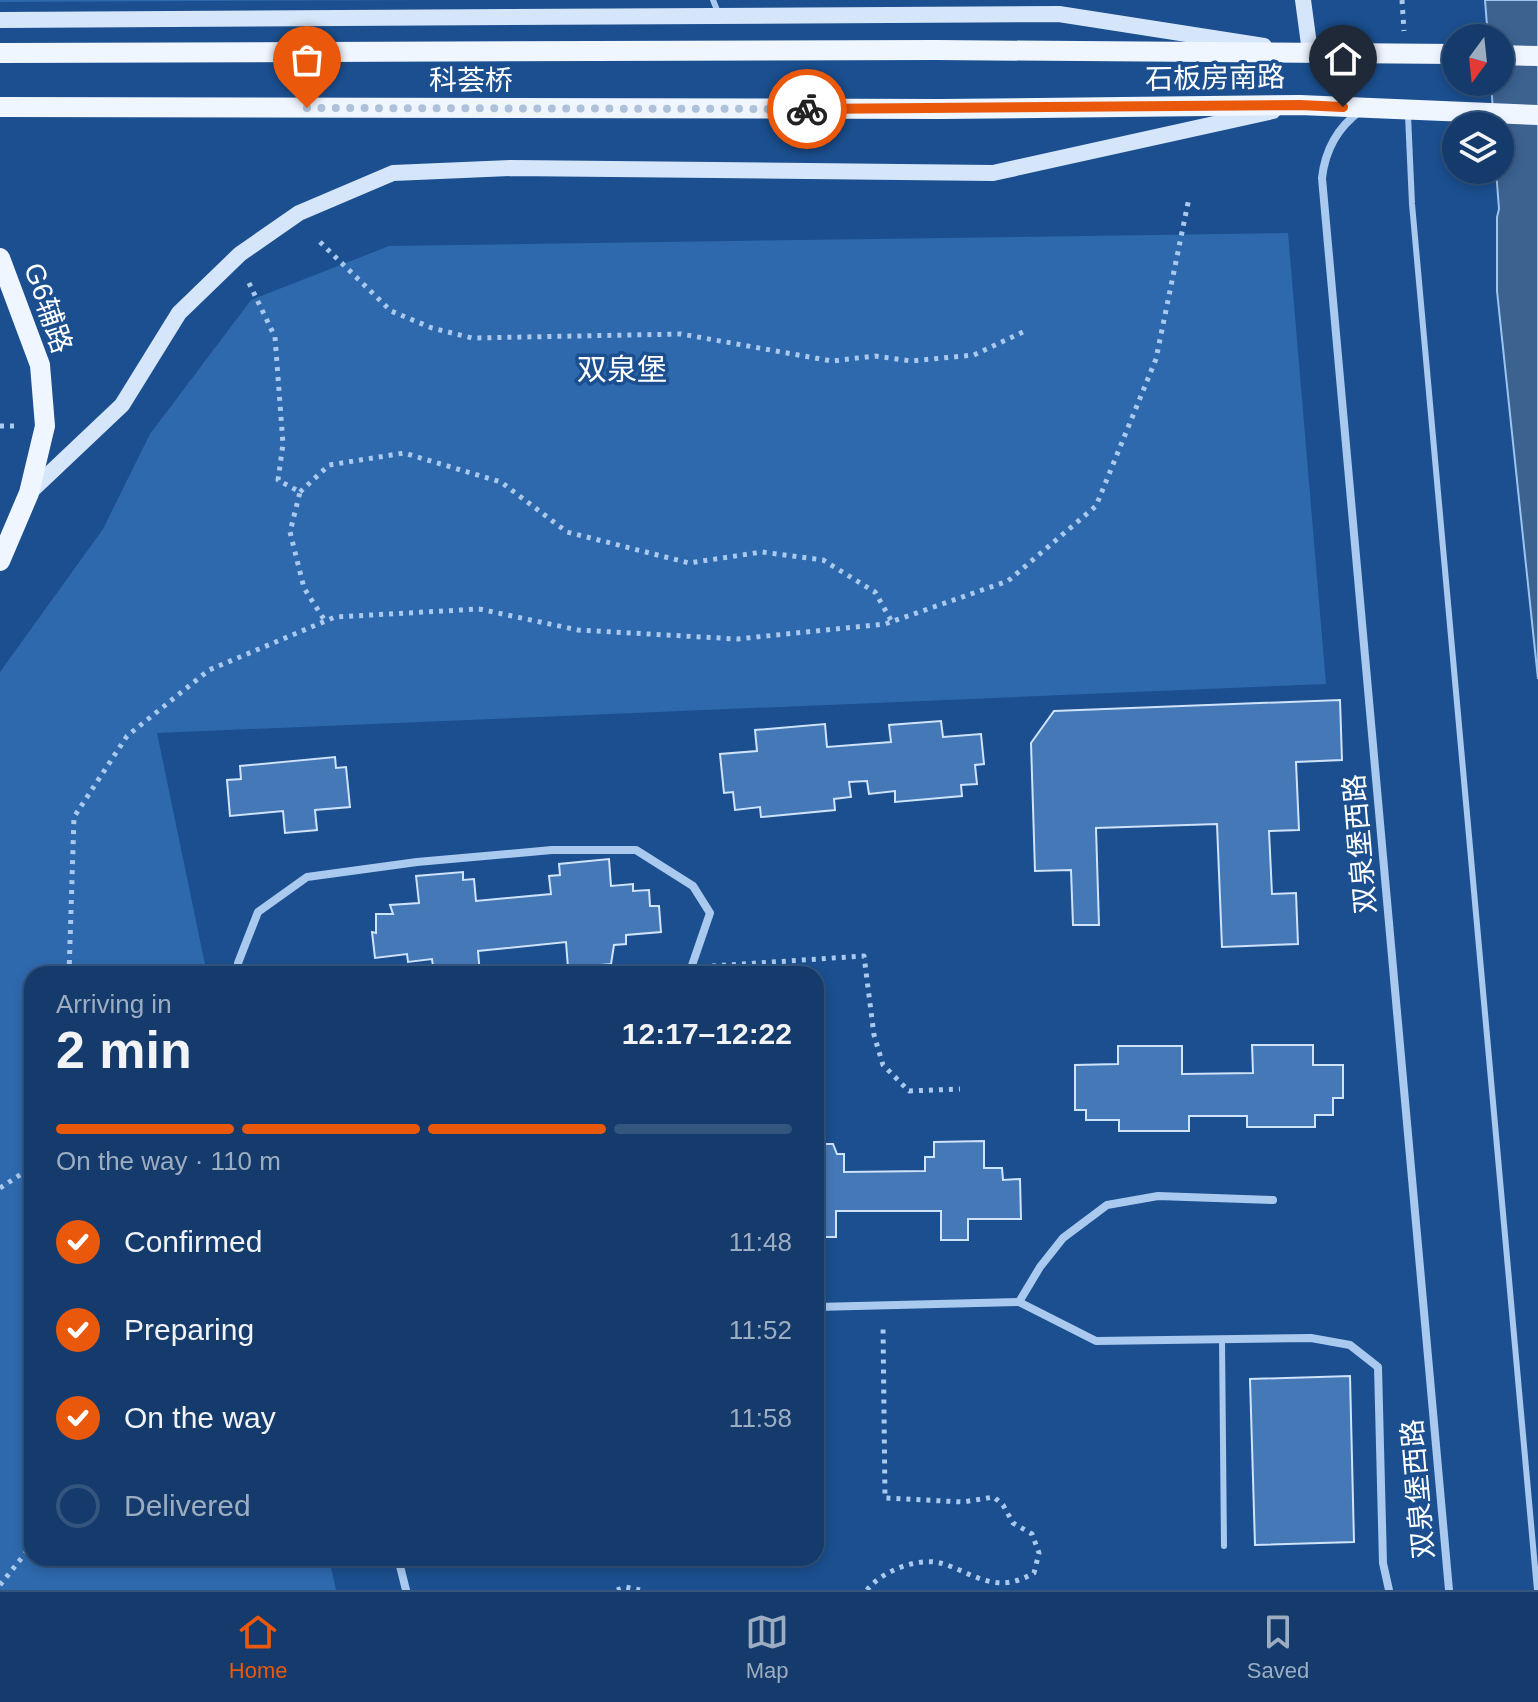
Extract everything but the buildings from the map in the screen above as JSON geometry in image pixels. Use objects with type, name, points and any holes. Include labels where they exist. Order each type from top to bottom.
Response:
[{"type":"main road","name":"石板房南路","points":[[936,50],[1442,53]]},
{"type":"main road","name":"科荟桥","points":[[0,53],[936,50]]},
{"type":"main road","points":[[1514,55],[1538,56]]},
{"type":"main road","name":"石板房南路","points":[[941,109],[1300,105],[1538,115]]},
{"type":"main road","name":"科荟桥","points":[[0,107],[941,109]]},
{"type":"main road","name":"G6辅路","points":[[0,258],[40,365],[45,426],[29,493],[0,561]]},
{"type":"street","points":[[0,20],[716,8],[1059,14],[1306,52],[1303,0]]},
{"type":"street","points":[[29,493],[122,405],[179,313],[240,254],[299,213],[393,173],[511,168],[993,173],[1300,105]]},
{"type":"street","name":"双泉堡西路","points":[[1364,108],[1346,122],[1325,156],[1322,178],[1449,1590]]},
{"type":"street","points":[[239,966],[258,912],[307,877],[417,862],[552,850],[636,850],[693,886],[710,913],[692,966]]},
{"type":"street","points":[[1019,1302],[1040,1267],[1063,1238],[1107,1205],[1158,1196],[1273,1200]]},
{"type":"street","points":[[824,1307],[1019,1302],[1096,1341],[1311,1338],[1350,1345],[1378,1367],[1383,1563],[1389,1590]]},
{"type":"street","points":[[400,1566],[406,1590]]},
{"type":"lane","points":[[1408,111],[1412,204],[1537,1590]]},
{"type":"lane","points":[[1222,1339],[1224,1546]]},
{"type":"path","points":[[69,966],[74,817],[127,736],[209,670],[325,621],[335,617],[479,609],[578,630],[737,639],[892,622],[1008,581],[1096,506],[1156,359],[1189,198]]},
{"type":"path","points":[[320,242],[391,311],[432,328],[472,338],[681,334],[832,361],[875,356],[911,361],[974,355],[1027,330]]},
{"type":"path","points":[[249,283],[275,337],[283,444],[278,480],[300,492]]},
{"type":"path","points":[[325,621],[304,588],[290,532],[300,492],[329,465],[404,453],[501,482],[567,532],[689,563],[762,552],[823,560],[875,592],[892,622]]},
{"type":"path","points":[[748,966],[864,956],[874,1035],[883,1065],[909,1091],[960,1089]]},
{"type":"path","points":[[0,1188],[24,1172]]},
{"type":"path","points":[[867,1590],[875,1579],[904,1566],[936,1561],[993,1582],[1017,1582],[1034,1573],[1039,1553],[1032,1534],[1013,1523],[1003,1505],[994,1497],[963,1502],[885,1498],[883,1305]]},
{"type":"path","points":[[0,1585],[24,1555]]},
{"type":"path","points":[[617,1590],[625,1587],[640,1590]]},
{"type":"shaded area","points":[[0,0],[436,0],[0,2]]},
{"type":"shaded area","points":[[1485,0],[1538,0],[1538,679],[1497,291],[1497,184],[1514,184],[1514,112],[1493,112],[1492,96],[1514,96],[1514,24],[1487,24]]},
{"type":"shaded area","points":[[1288,233],[1326,684],[157,733],[205,966],[24,966],[24,1566],[331,1566],[336,1590],[0,1590],[0,672],[103,529],[150,434],[251,300],[389,246]]},
{"type":"way so far","points":[[307,108],[807,109]]},
{"type":"district","name":"双泉堡","points":[[622,369]]},
{"type":"route","points":[[807,109],[1343,107]]}]
